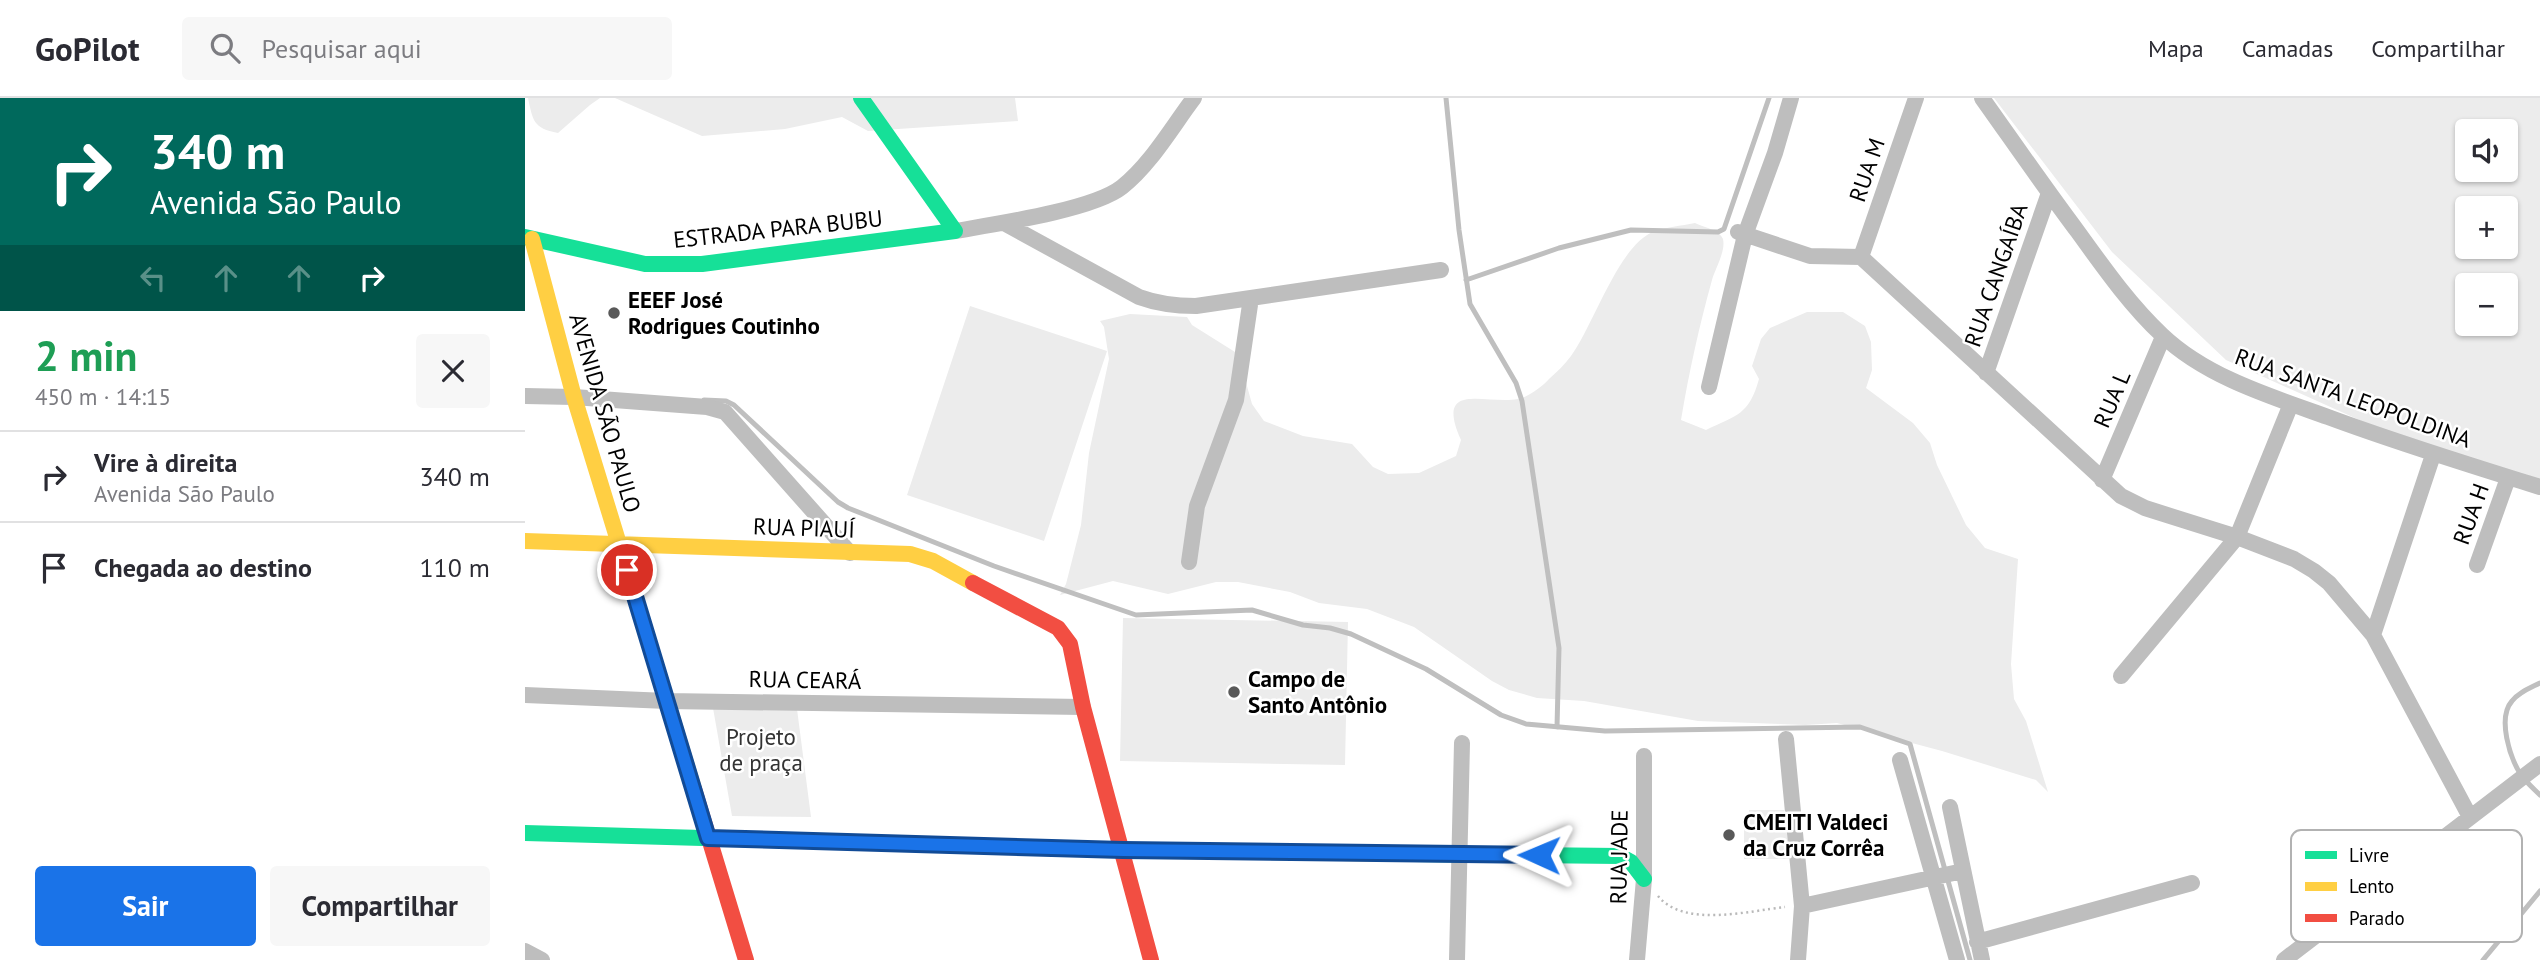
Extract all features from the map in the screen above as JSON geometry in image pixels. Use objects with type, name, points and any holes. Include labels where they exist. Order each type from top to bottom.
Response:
[{"type":"street","points":[[861,98],[955,231],[1004,223],[1102,200],[1121,188],[1138,172],[1194,98]]},
{"type":"street","points":[[1709,387],[1741,233],[1775,153],[1791,98]]},
{"type":"street","name":"RUA M","points":[[1861,257],[1916,98]]},
{"type":"street","name":"RUA SANTA LEOPOLDINA","points":[[1982,98],[2100,263],[2163,337],[2207,367],[2250,389],[2433,455],[2540,488]]},
{"type":"street","name":"RUA CANGAÍBA","points":[[1986,373],[2049,193]]},
{"type":"street","points":[[1004,223],[1139,297],[1157,304],[1196,306],[1441,270]]},
{"type":"street","name":"ESTRADA PARA BUBU","points":[[529,238],[624,260],[666,265],[702,264],[955,231]]},
{"type":"street","points":[[1741,233],[1810,256],[1861,257],[2102,480],[2131,502],[2294,559],[2329,583],[2373,635],[2470,817]]},
{"type":"street","name":"AVENIDA SÃO PAULO","points":[[529,238],[574,397],[746,960]]},
{"type":"street","points":[[1189,562],[1197,506],[1236,400],[1251,298]]},
{"type":"street","name":"RUA L","points":[[2102,480],[2163,337]]},
{"type":"street","points":[[525,396],[707,407],[725,412],[850,553]]},
{"type":"street","points":[[2121,676],[2237,537],[2291,404]]},
{"type":"street","points":[[2373,635],[2433,455]]},
{"type":"street","name":"RUA H","points":[[2477,565],[2508,478]]},
{"type":"street","name":"RUA PIAUÍ","points":[[525,541],[910,554],[924,557],[1052,624],[1062,632],[1070,644],[1083,707]]},
{"type":"street","name":"RUA CEARÁ","points":[[525,695],[667,701],[1083,707]]},
{"type":"street","points":[[1083,707],[1151,960]]},
{"type":"street","points":[[1786,740],[1802,906],[1798,960]]},
{"type":"street","points":[[1457,960],[1462,743]]},
{"type":"street","name":"RUA JADE","points":[[1637,960],[1644,879],[1644,756]]},
{"type":"street","points":[[1900,760],[1939,876],[1957,960]]},
{"type":"street","points":[[2453,830],[2537,766]]},
{"type":"street","points":[[1950,807],[1982,960]]},
{"type":"street","points":[[525,833],[1123,850],[1620,856],[1631,862],[1644,879]]},
{"type":"street","points":[[1802,906],[1963,872]]},
{"type":"street","points":[[1977,942],[2192,883]]},
{"type":"street","points":[[2284,960],[2307,942]]},
{"type":"street","points":[[525,951],[542,960]]},
{"type":"path","points":[[1644,879],[1667,907],[1695,916],[1802,906]]},
{"type":"green space","points":[[528,98],[600,98],[558,133],[543,129],[535,122]]},
{"type":"green space","points":[[615,98],[1015,98],[1018,121],[868,131],[842,117],[785,129],[702,136]]},
{"type":"green space","points":[[1994,98],[2540,98],[2540,484],[2426,450],[2226,360],[2112,252]]},
{"type":"green space","points":[[1695,223],[1718,233],[1724,244],[1699,332],[1681,420],[1706,430],[1734,417],[1746,407],[1759,379],[1752,366],[1761,339],[1770,328],[1807,312],[1843,312],[1865,326],[1871,342],[1872,370],[1866,388],[1913,423],[1930,443],[1937,465],[1966,525],[1985,548],[2018,559],[2011,664],[2014,699],[2026,721],[2048,792],[2036,780],[1837,723],[1805,725],[1698,721],[1584,701],[1537,698],[1509,690],[1492,681],[1414,627],[1367,609],[1319,603],[1290,592],[1238,582],[1216,582],[1168,594],[1113,581],[1060,595],[1066,584],[1081,525],[1089,453],[1109,359],[1104,327],[1100,321],[1130,314],[1187,317],[1192,325],[1235,352],[1252,404],[1264,421],[1303,436],[1352,444],[1373,467],[1388,474],[1419,473],[1456,456],[1461,440],[1454,421],[1454,409],[1459,402],[1467,399],[1518,399],[1539,388],[1571,356],[1618,269],[1641,240],[1658,230]]},
{"type":"green space","points":[[970,306],[1107,351],[1044,541],[907,495]]},
{"type":"green space","name":"Campo de Santo Antônio","points":[[1123,618],[1348,622],[1345,765],[1120,761]]},
{"type":"green space","name":"Projeto de praça","points":[[713,708],[797,709],[811,817],[732,816]]},
{"type":"green space","points":[[1749,810],[1784,810],[1790,859],[1744,859],[1744,821],[1749,820]]},
{"type":"waterway","points":[[1446,98],[1459,230],[1470,304],[1516,383],[1522,401],[1559,648],[1557,727]]},
{"type":"waterway","points":[[1466,280],[1559,248],[1631,230],[1718,232],[1724,229],[1769,98]]},
{"type":"waterway","points":[[704,400],[726,401],[734,405],[838,502],[848,508],[994,566],[1136,615],[1252,610],[1303,625],[1330,628],[1351,634],[1426,669],[1501,715],[1526,724],[1605,731],[1860,727],[1910,744],[1970,960]]},
{"type":"waterway","points":[[2540,683],[2512,701],[2505,727],[2509,749],[2517,768],[2540,795]]},
{"type":"waterway","points":[[2522,913],[2540,891]]},
{"type":"waterway","points":[[2483,960],[2498,942]]},
{"type":"traffic: fast","points":[[525,237],[645,264],[702,264],[955,231],[861,98]]},
{"type":"traffic: fast","points":[[525,833],[847,842]]},
{"type":"traffic: fast","points":[[1415,854],[1620,856],[1631,862],[1644,879]]},
{"type":"traffic: slow","points":[[532,239],[574,397],[694,789]]},
{"type":"traffic: slow","points":[[525,541],[910,554],[933,561],[973,583]]},
{"type":"traffic: slow","points":[[847,842],[1123,850],[1415,854]]},
{"type":"traffic: jam","points":[[973,583],[1058,628],[1070,644],[1083,707],[1151,960]]},
{"type":"traffic: jam","points":[[694,789],[746,960]]},
{"type":"place","name":"EEEF José Rodrigues Coutinho","points":[[614,313]]},
{"type":"place","name":"Campo de Santo Antônio","points":[[1234,692]]},
{"type":"place","name":"CMEITI Valdeci da Cruz Corrêa","points":[[1729,835]]},
{"type":"route","points":[[627,570],[708,838],[1123,850],[1539,855]]}]
